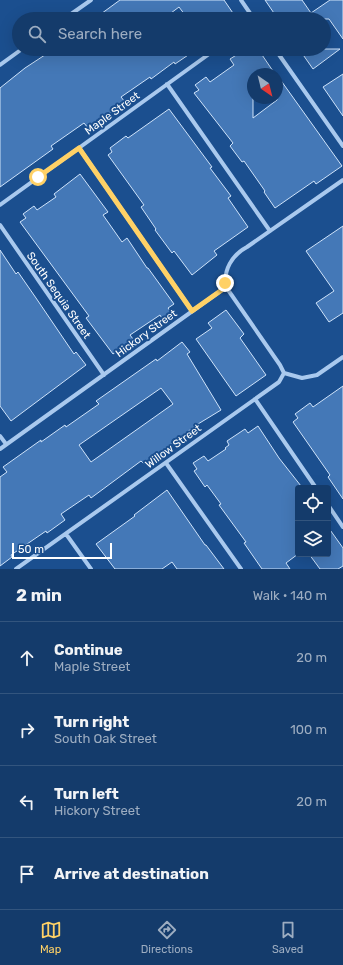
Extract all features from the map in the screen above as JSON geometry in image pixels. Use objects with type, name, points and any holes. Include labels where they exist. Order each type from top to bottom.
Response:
[{"type":"street","points":[[74,12],[91,0]]},
{"type":"street","points":[[241,0],[249,12]]},
{"type":"street","points":[[0,65],[12,56]]},
{"type":"street","name":"Maple Street","points":[[0,205],[206,56]]},
{"type":"street","points":[[280,56],[343,146]]},
{"type":"street","points":[[167,84],[270,232]]},
{"type":"street","points":[[79,148],[192,311]]},
{"type":"street","points":[[343,180],[241,251],[231,260],[226,271],[226,287],[284,373],[302,378],[317,375],[343,357]]},
{"type":"street","name":"South Sequia Street","points":[[0,225],[104,375]]},
{"type":"street","name":"Hickory Street","points":[[0,449],[226,287]]},
{"type":"street","name":"Willow Street","points":[[16,569],[279,382],[284,373]]},
{"type":"street","points":[[254,399],[314,485]]},
{"type":"street","points":[[0,436],[6,444]]},
{"type":"street","points":[[166,463],[241,569]]},
{"type":"street","points":[[331,509],[343,526]]},
{"type":"street","points":[[66,534],[91,569]]},
{"type":"building","points":[[120,0],[224,0],[232,12],[183,12],[179,7],[172,12],[104,12]]},
{"type":"building","points":[[265,0],[302,0],[310,12],[273,12]]},
{"type":"building","points":[[330,0],[343,0],[343,39],[331,22],[331,12],[312,12]]},
{"type":"building","points":[[331,49],[340,49],[331,56]]},
{"type":"building","points":[[43,56],[187,56],[175,64],[174,62],[151,79],[150,77],[121,97],[125,102],[88,128],[84,123],[51,146],[53,149],[0,187],[0,88],[25,68]]},
{"type":"building","points":[[235,56],[263,56],[271,68],[247,68],[247,104],[253,104],[253,118],[272,104],[283,104],[283,83],[342,166],[316,184],[314,181],[275,208],[244,161],[242,162],[230,146],[233,143],[194,93],[199,90],[195,85],[206,77],[210,82],[234,65],[230,59]]},
{"type":"building","points":[[304,56],[331,56],[313,69]]},
{"type":"building","points":[[343,74],[343,116],[323,87]]},
{"type":"building","points":[[169,109],[212,167],[210,168],[231,196],[228,198],[248,227],[214,251],[217,255],[192,275],[174,251],[172,253],[155,230],[156,229],[141,207],[144,205],[108,155],[112,152],[110,148],[126,136],[128,138]]},
{"type":"building","points":[[80,174],[108,212],[103,215],[122,242],[127,238],[174,304],[168,308],[172,313],[163,320],[160,315],[130,335],[133,339],[113,354],[86,318],[89,316],[20,222],[26,218],[23,214],[34,206],[37,210],[56,197],[54,194]]},
{"type":"building","points":[[343,226],[343,313],[329,322],[316,303],[334,291],[306,251]]},
{"type":"building","points":[[0,250],[16,274],[18,272],[74,354],[76,352],[86,365],[11,421],[0,406]]},
{"type":"building","points":[[226,310],[244,334],[240,338],[266,375],[236,396],[196,339],[212,328],[208,323]]},
{"type":"building","points":[[182,342],[190,352],[187,354],[221,410],[198,424],[144,464],[141,461],[91,498],[89,495],[61,514],[65,520],[11,555],[12,557],[0,566],[0,477],[7,472],[3,467],[41,440],[41,442],[65,425],[66,427],[99,404],[96,401],[156,359],[157,361]],"holes":[[[161,388],[173,404],[91,462],[79,445]]]},
{"type":"building","points":[[343,386],[343,499],[328,477],[330,475],[293,422],[298,418],[295,414],[310,403],[313,407]]},
{"type":"building","points":[[258,426],[279,458],[300,485],[295,485],[295,556],[286,563],[290,569],[262,569],[244,543],[246,542],[219,505],[221,504],[207,485],[205,487],[194,471],[197,469],[193,463],[204,456],[208,461],[226,449],[225,448],[229,445],[227,441],[245,429],[248,433]]},
{"type":"building","points":[[167,490],[205,545],[224,569],[177,569],[172,562],[162,569],[115,569],[96,544],[135,516],[134,515]]},
{"type":"building","points":[[331,531],[343,548],[343,566],[338,569],[320,569],[311,557],[331,557]]},
{"type":"route","points":[[38,177],[79,148],[192,311],[226,287],[225,283]]}]
